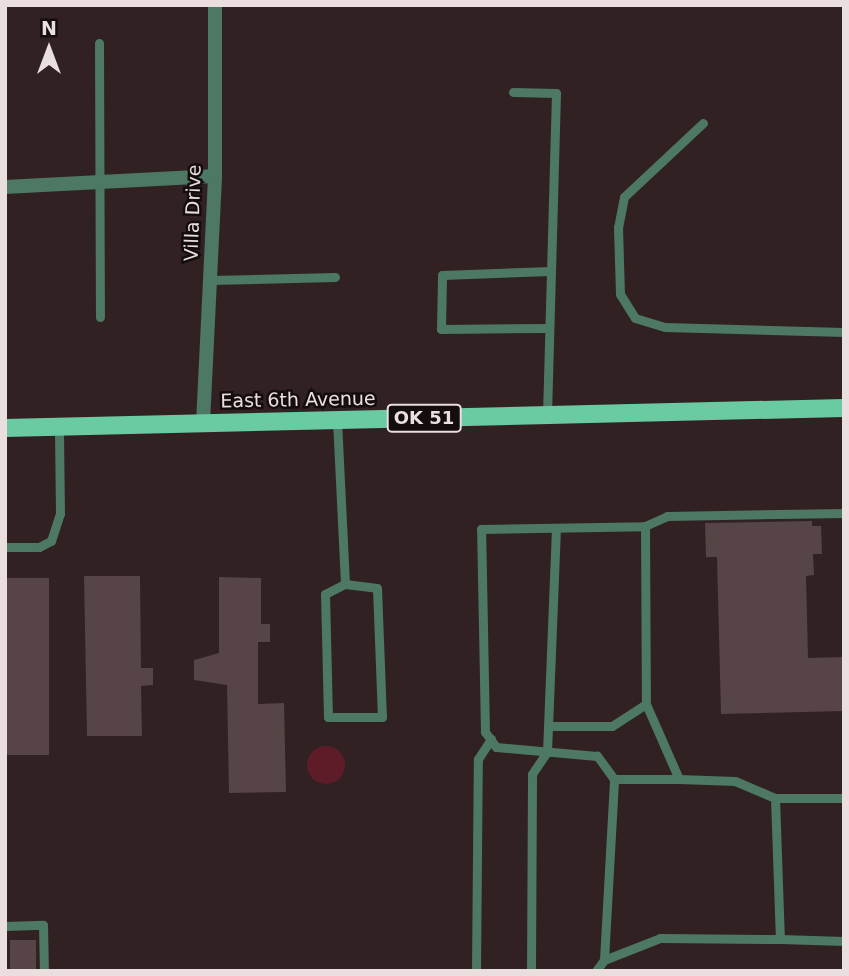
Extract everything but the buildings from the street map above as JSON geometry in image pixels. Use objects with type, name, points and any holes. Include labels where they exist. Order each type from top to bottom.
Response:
[{"type":"main road","name":"East 6th Avenue","points":[[5,428],[844,408]]},
{"type":"street","name":"Villa Drive","points":[[202,423],[215,176],[215,5]]},
{"type":"street","points":[[5,187],[215,176]]},
{"type":"lane","points":[[99,43],[100,317]]},
{"type":"lane","points":[[513,92],[556,93],[547,415]]},
{"type":"lane","points":[[703,123],[624,197],[618,227],[620,294],[635,317],[665,327],[844,332]]},
{"type":"lane","points":[[549,328],[441,329],[442,275],[551,271]]},
{"type":"lane","points":[[210,280],[335,277]]},
{"type":"lane","points":[[337,420],[345,584]]},
{"type":"lane","points":[[5,547],[39,547],[51,541],[60,514],[59,426]]},
{"type":"lane","points":[[604,960],[614,779],[597,756],[496,747],[485,732],[481,529],[645,526],[667,516],[844,513]]},
{"type":"lane","points":[[645,526],[646,704],[679,779]]},
{"type":"lane","points":[[531,971],[532,774],[547,752],[556,528]]},
{"type":"lane","points":[[345,584],[377,588],[382,716],[328,718],[325,594],[345,584]]},
{"type":"lane","points":[[548,726],[612,726],[646,704]]},
{"type":"lane","points":[[477,971],[478,759],[491,739]]},
{"type":"lane","points":[[614,779],[735,781],[775,798],[844,797]]},
{"type":"lane","points":[[775,798],[780,939]]},
{"type":"lane","points":[[5,926],[43,925],[44,971]]},
{"type":"lane","points":[[596,971],[604,960],[660,938],[844,941]]},
{"type":"shaded area","points":[[326,746],[339,752],[345,765],[339,778],[326,784],[313,778],[307,765],[313,752]]}]
